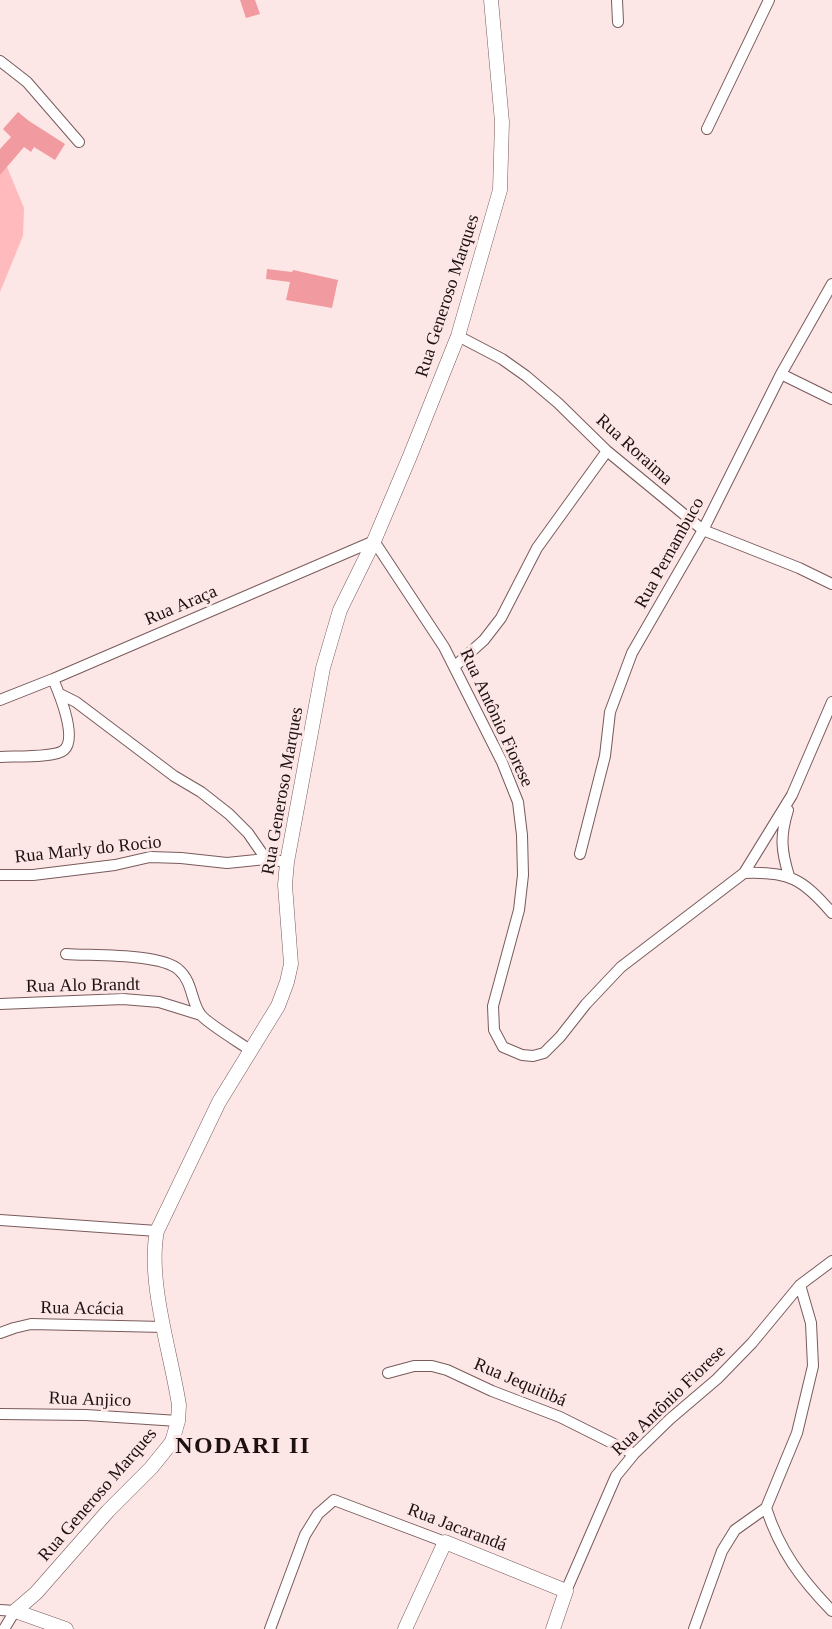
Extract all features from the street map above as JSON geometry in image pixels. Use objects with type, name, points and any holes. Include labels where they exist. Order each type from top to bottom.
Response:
[{"type":"street","name":"Rua Generoso Marques","points":[[4,1629],[15,1611],[36,1593],[172,1442],[178,1421],[179,1405],[155,1278],[154,1246],[157,1231],[219,1102],[278,1006],[287,982],[291,964],[285,885],[287,862],[323,668],[340,610],[374,542],[458,336],[501,190],[502,122],[491,0]]},
{"type":"street","points":[[617,0],[618,22]]},
{"type":"street","points":[[706,129],[770,0]]},
{"type":"street","points":[[0,61],[27,82],[80,142]]},
{"type":"street","name":"Rua Pernambuco","points":[[580,854],[605,756],[610,711],[633,653],[703,530],[781,374],[832,284]]},
{"type":"street","name":"Rua Roraima","points":[[458,336],[502,359],[526,376],[558,403],[607,451],[703,530],[799,568],[832,584]]},
{"type":"street","points":[[781,374],[832,399]]},
{"type":"street","points":[[454,667],[484,640],[501,618],[537,548],[607,451]]},
{"type":"street","name":"Rua Antônio Fiorese","points":[[374,542],[444,647],[502,762],[518,802],[523,875],[519,910],[493,1005],[494,1030],[503,1047],[522,1055],[533,1056],[544,1053],[621,967],[744,873]]},
{"type":"street","name":"Rua Araça","points":[[0,700],[374,542]]},
{"type":"street","points":[[0,757],[38,756],[65,750],[69,742],[69,727],[60,694],[53,679]]},
{"type":"street","points":[[60,694],[76,702],[174,776],[201,792],[229,814],[248,833],[266,859]]},
{"type":"street","points":[[789,876],[782,846],[782,830],[792,795],[832,702]]},
{"type":"street","points":[[744,873],[792,795]]},
{"type":"street","name":"Rua Marly do Rocio","points":[[0,875],[33,875],[115,866],[150,857],[227,863],[266,859],[287,862]]},
{"type":"street","points":[[744,873],[766,872],[789,876],[807,885],[832,913]]},
{"type":"street","name":"Rua Alo Brandt","points":[[66,954],[144,958],[170,964],[180,971],[190,985],[201,1016]]},
{"type":"street","name":"Rua Alo Brandt","points":[[0,1004],[123,999],[159,1002],[201,1016],[250,1050]]},
{"type":"street","points":[[0,1220],[157,1231]]},
{"type":"street","name":"Rua Antônio Fiorese","points":[[566,1591],[616,1476],[634,1454],[670,1419],[717,1379],[752,1343],[800,1285],[832,1261]]},
{"type":"street","points":[[694,1629],[722,1551],[735,1530],[766,1508],[797,1433],[813,1365],[811,1323],[800,1285]]},
{"type":"street","name":"Rua Acácia","points":[[0,1333],[32,1324],[164,1327]]},
{"type":"street","name":"Rua Jequitibá","points":[[388,1373],[414,1366],[432,1366],[447,1370],[492,1391],[560,1417],[634,1454]]},
{"type":"street","name":"Rua Anjico","points":[[0,1414],[86,1415],[178,1421]]},
{"type":"street","name":"Rua Jacarandá","points":[[270,1629],[305,1535],[318,1514],[334,1500],[566,1591]]},
{"type":"street","points":[[766,1508],[774,1533],[804,1582],[832,1611]]},
{"type":"street","points":[[405,1629],[445,1542]]},
{"type":"street","points":[[553,1629],[566,1591]]},
{"type":"street","points":[[0,1610],[15,1611],[66,1629]]},
{"type":"shaded area","points":[[0,150],[24,208],[23,236],[0,292]]},
{"type":"building","points":[[240,0],[255,0],[260,14],[246,18]]},
{"type":"building","points":[[18,112],[65,144],[55,160],[34,147],[31,152],[24,147],[0,175],[0,149],[11,137],[3,129]]},
{"type":"building","points":[[267,269],[292,272],[293,270],[338,280],[332,308],[286,300],[290,282],[266,279]]},
{"type":"district","name":"NODARI II","points":[[243,1447]]}]
